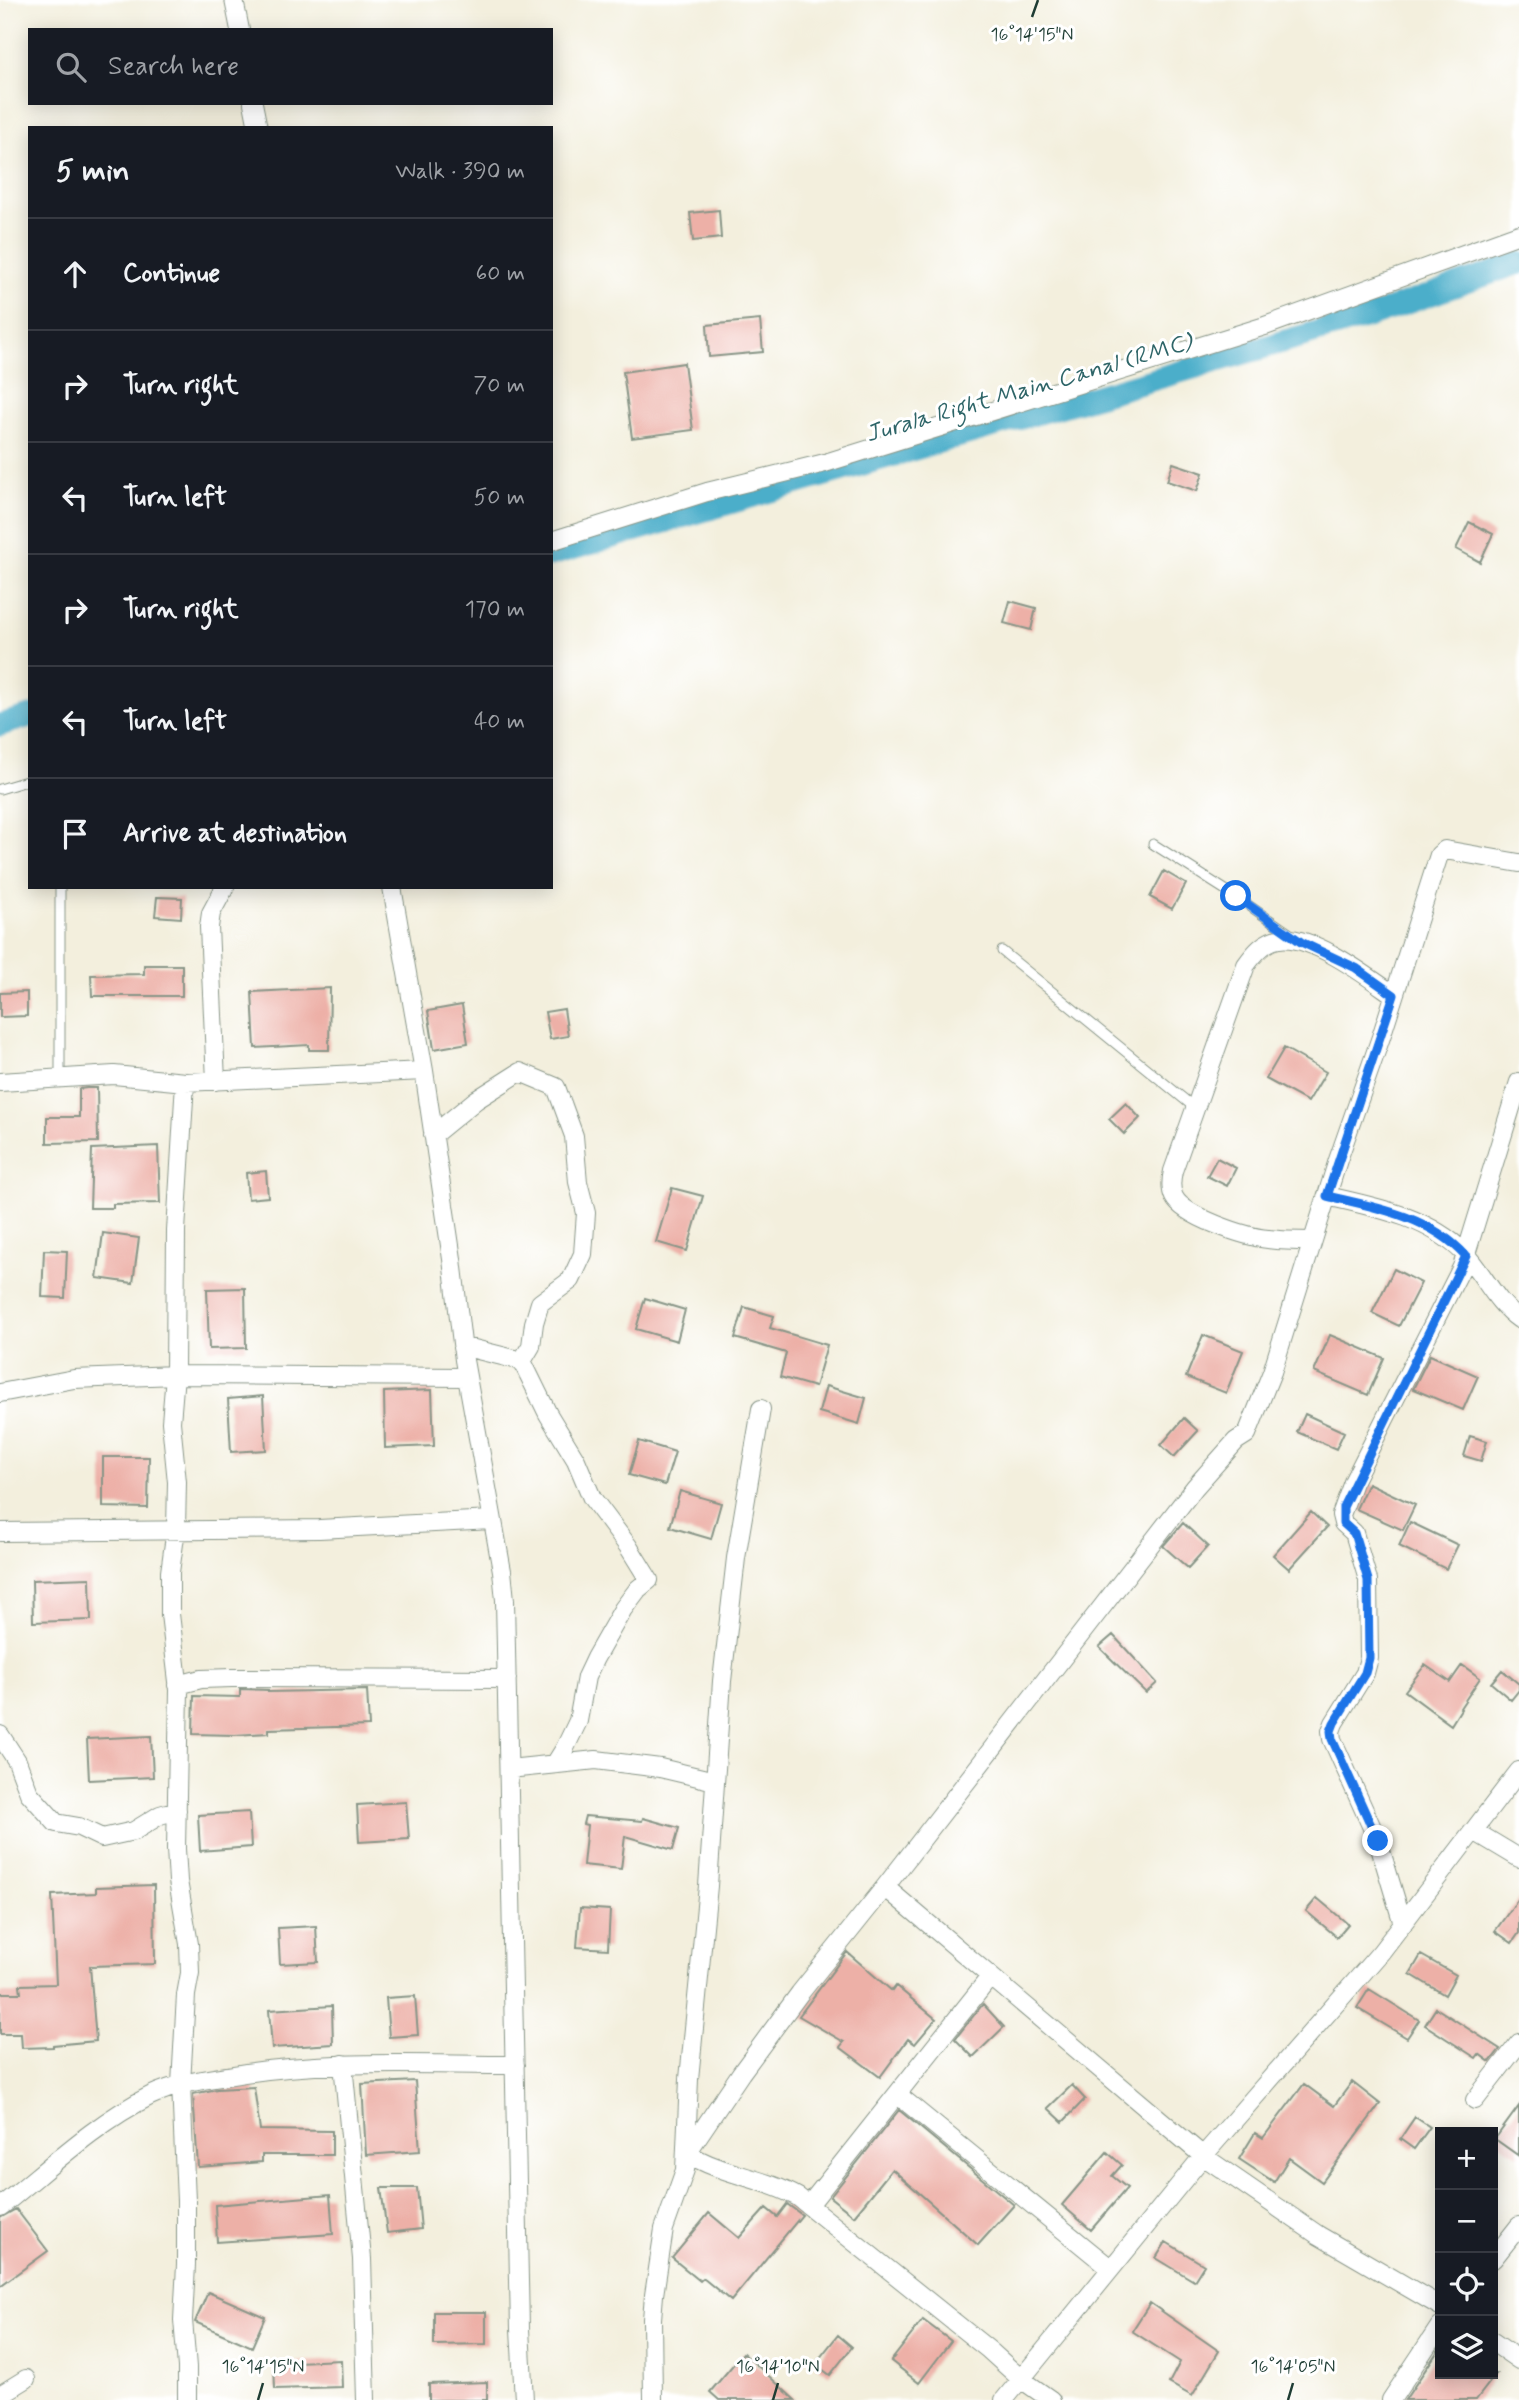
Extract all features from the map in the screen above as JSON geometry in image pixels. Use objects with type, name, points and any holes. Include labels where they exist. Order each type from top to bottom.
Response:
[{"type":"street","points":[[234,0],[240,28]]},
{"type":"street","points":[[253,105],[258,126]]},
{"type":"street","points":[[553,540],[707,492],[825,463],[1265,326],[1519,234]]},
{"type":"street","points":[[687,2153],[782,2017],[1195,1487],[1236,1441],[1247,1434],[1272,1372],[1312,1241],[1442,852],[1445,850],[1519,863]]},
{"type":"street","points":[[216,1081],[209,928],[211,914],[224,889]]},
{"type":"street","points":[[392,889],[424,1071],[452,1259],[462,1348],[505,1600],[520,2329],[524,2400]]},
{"type":"street","points":[[1312,1241],[1268,1239],[1248,1235],[1208,1220],[1180,1205],[1174,1197],[1171,1182],[1195,1108],[1246,965],[1263,946],[1276,939],[1301,942],[1356,968],[1394,995]]},
{"type":"street","points":[[0,1082],[136,1075],[185,1083],[424,1071]]},
{"type":"street","points":[[433,1135],[476,1100],[520,1072],[556,1087],[565,1107],[574,1136],[578,1182],[586,1213],[583,1254],[571,1280],[540,1303],[531,1346],[522,1361]]},
{"type":"street","points":[[1403,1924],[1378,1841],[1332,1739],[1334,1723],[1365,1673],[1369,1658],[1368,1580],[1354,1533],[1343,1523],[1341,1515],[1353,1482],[1466,1256],[1519,1082]]},
{"type":"street","points":[[185,1083],[176,1231],[175,1375],[171,1434],[177,1482],[176,1529],[170,1583],[172,1636],[178,1685],[177,1860],[189,1944],[190,1973],[181,2084],[186,2201],[183,2320],[187,2400]]},
{"type":"street","points":[[1327,1196],[1424,1224],[1448,1239],[1466,1256],[1503,1304],[1519,1319]]},
{"type":"street","points":[[462,1348],[522,1361],[548,1414],[576,1461],[592,1499],[628,1546],[649,1580],[638,1589],[623,1609],[586,1677],[578,1721],[555,1764]]},
{"type":"street","points":[[0,1393],[74,1379],[175,1375],[467,1377]]},
{"type":"street","points":[[653,2400],[654,2295],[663,2230],[684,2178],[690,2068],[708,1886],[722,1681],[736,1558],[761,1409]]},
{"type":"street","points":[[0,1532],[318,1529],[492,1520]]},
{"type":"street","points":[[178,1685],[201,1679],[232,1678],[506,1679]]},
{"type":"street","points":[[0,1735],[17,1761],[29,1793],[56,1823],[79,1827],[102,1838],[134,1831],[160,1815],[177,1810]]},
{"type":"street","points":[[509,1769],[596,1760],[624,1762],[715,1781]]},
{"type":"street","points":[[1004,2400],[1203,2156],[1403,1924],[1519,1771]]},
{"type":"street","points":[[1474,1831],[1519,1858]]},
{"type":"street","points":[[885,1887],[1203,2156],[1318,2235],[1435,2303]]},
{"type":"street","points":[[809,2205],[990,1977]]},
{"type":"street","points":[[1475,2100],[1519,2043]]},
{"type":"street","points":[[0,2207],[96,2129],[151,2096],[181,2084],[259,2070],[343,2064],[515,2065]]},
{"type":"street","points":[[343,2064],[362,2259],[366,2400]]},
{"type":"street","points":[[898,2095],[1110,2268]]},
{"type":"street","points":[[687,2153],[719,2169],[782,2188],[809,2205],[989,2350],[1021,2379],[1051,2400]]},
{"type":"street","points":[[1498,2253],[1519,2226]]},
{"type":"street","points":[[1391,2400],[1435,2334]]},
{"type":"street","points":[[1498,2345],[1519,2360]]},
{"type":"street","points":[[0,2395],[26,2379]]},
{"type":"lane","points":[[0,789],[28,781]]},
{"type":"lane","points":[[1153,844],[1236,896],[1301,942]]},
{"type":"lane","points":[[60,889],[60,1078]]},
{"type":"lane","points":[[1002,951],[1195,1108]]},
{"type":"building","points":[[719,210],[721,238],[693,241],[690,213]]},
{"type":"building","points":[[760,320],[763,352],[709,357],[707,325]]},
{"type":"building","points":[[684,363],[693,430],[632,438],[623,372]]},
{"type":"building","points":[[1173,463],[1203,473],[1197,491],[1167,481]]},
{"type":"building","points":[[1469,522],[1493,534],[1480,562],[1456,549]]},
{"type":"building","points":[[1010,601],[1036,608],[1031,630],[1004,623]]},
{"type":"building","points":[[1164,871],[1186,884],[1172,909],[1150,897]]},
{"type":"building","points":[[157,897],[182,898],[181,918],[155,916]]},
{"type":"building","points":[[144,965],[182,965],[182,996],[92,996],[91,975],[144,974]]},
{"type":"building","points":[[330,988],[329,1050],[309,1050],[309,1045],[255,1048],[252,992]]},
{"type":"building","points":[[27,992],[27,1016],[0,1017],[0,993]]},
{"type":"building","points":[[462,1005],[468,1043],[434,1049],[428,1011]]},
{"type":"building","points":[[564,1009],[568,1036],[550,1039],[545,1012]]},
{"type":"building","points":[[1284,1048],[1326,1072],[1308,1102],[1266,1079]]},
{"type":"building","points":[[97,1088],[98,1142],[47,1143],[47,1117],[79,1117],[79,1089]]},
{"type":"building","points":[[1126,1103],[1140,1118],[1124,1134],[1109,1119]]},
{"type":"building","points":[[158,1146],[160,1203],[113,1204],[113,1208],[90,1208],[92,1149]]},
{"type":"building","points":[[1217,1158],[1236,1168],[1227,1186],[1207,1176]]},
{"type":"building","points":[[266,1171],[268,1197],[248,1199],[246,1173]]},
{"type":"building","points":[[672,1188],[703,1196],[687,1251],[656,1242]]},
{"type":"building","points":[[103,1233],[139,1238],[133,1283],[97,1278]]},
{"type":"building","points":[[44,1250],[67,1251],[65,1298],[42,1297]]},
{"type":"building","points":[[1394,1269],[1421,1283],[1399,1326],[1372,1313]]},
{"type":"building","points":[[245,1288],[246,1348],[209,1349],[207,1289]]},
{"type":"building","points":[[645,1298],[685,1310],[677,1341],[636,1329]]},
{"type":"building","points":[[744,1307],[774,1316],[770,1328],[827,1345],[815,1387],[780,1377],[786,1353],[735,1338]]},
{"type":"building","points":[[1203,1335],[1243,1351],[1226,1393],[1186,1377]]},
{"type":"building","points":[[1330,1335],[1384,1358],[1368,1395],[1314,1372]]},
{"type":"building","points":[[1430,1355],[1478,1376],[1463,1410],[1413,1389]]},
{"type":"building","points":[[826,1386],[866,1398],[859,1424],[819,1412]]},
{"type":"building","points":[[432,1390],[434,1446],[385,1448],[384,1392]]},
{"type":"building","points":[[263,1396],[266,1450],[231,1452],[228,1399]]},
{"type":"building","points":[[1305,1414],[1344,1432],[1336,1449],[1297,1432]]},
{"type":"building","points":[[1184,1418],[1198,1431],[1174,1457],[1161,1445]]},
{"type":"building","points":[[1470,1436],[1487,1441],[1481,1461],[1464,1456]]},
{"type":"building","points":[[639,1441],[675,1452],[665,1485],[629,1475]]},
{"type":"building","points":[[103,1457],[149,1457],[148,1508],[103,1507]]},
{"type":"building","points":[[1368,1483],[1415,1505],[1403,1530],[1356,1509]]},
{"type":"building","points":[[680,1491],[721,1503],[711,1539],[670,1527]]},
{"type":"building","points":[[1311,1512],[1327,1527],[1289,1569],[1273,1555]]},
{"type":"building","points":[[1410,1522],[1458,1545],[1446,1569],[1399,1546]]},
{"type":"building","points":[[1183,1523],[1208,1546],[1188,1568],[1163,1546]]},
{"type":"building","points":[[90,1578],[91,1620],[33,1622],[32,1580]]},
{"type":"building","points":[[1113,1635],[1157,1683],[1146,1693],[1099,1647]]},
{"type":"building","points":[[1425,1665],[1450,1682],[1462,1665],[1480,1678],[1451,1725],[1405,1691]]},
{"type":"building","points":[[1502,1670],[1519,1684],[1519,1690],[1511,1700],[1491,1683]]},
{"type":"building","points":[[240,1689],[268,1692],[367,1690],[369,1726],[269,1729],[269,1733],[235,1735],[193,1734],[194,1696],[240,1697]]},
{"type":"building","points":[[151,1736],[153,1777],[89,1780],[87,1739]]},
{"type":"building","points":[[406,1802],[409,1839],[359,1842],[357,1805]]},
{"type":"building","points":[[249,1812],[251,1847],[200,1851],[198,1815]]},
{"type":"building","points":[[585,1816],[642,1821],[643,1818],[679,1828],[673,1850],[625,1836],[621,1869],[583,1865],[587,1825],[583,1824]]},
{"type":"building","points":[[154,1885],[155,1964],[90,1966],[96,2041],[22,2048],[21,2034],[0,2034],[0,1993],[21,1993],[20,1985],[56,1984],[52,1895],[96,1893],[96,1887]]},
{"type":"building","points":[[1317,1898],[1348,1924],[1337,1937],[1306,1911]]},
{"type":"building","points":[[1519,1898],[1519,1933],[1512,1943],[1495,1931]]},
{"type":"building","points":[[580,1908],[610,1910],[608,1949],[577,1947]]},
{"type":"building","points":[[316,1926],[318,1962],[280,1964],[278,1928]]},
{"type":"building","points":[[847,1952],[892,1991],[896,1986],[936,2019],[915,2044],[908,2039],[880,2077],[840,2047],[844,2042],[799,2016]]},
{"type":"building","points":[[1421,1955],[1456,1975],[1445,1995],[1410,1974]]},
{"type":"building","points":[[1369,1989],[1419,2020],[1407,2038],[1357,2008]]},
{"type":"building","points":[[415,1996],[418,2035],[389,2037],[386,1998]]},
{"type":"building","points":[[983,2004],[1004,2027],[973,2057],[955,2039]]},
{"type":"building","points":[[332,2006],[333,2044],[272,2048],[269,2010]]},
{"type":"building","points":[[1436,2008],[1500,2049],[1490,2062],[1479,2054],[1476,2058],[1425,2025]]},
{"type":"building","points":[[415,2081],[420,2151],[366,2155],[362,2084]]},
{"type":"building","points":[[1352,2082],[1380,2104],[1322,2182],[1289,2158],[1274,2182],[1239,2159],[1255,2133],[1263,2138],[1304,2084],[1334,2106]]},
{"type":"building","points":[[1072,2085],[1085,2099],[1063,2122],[1048,2108]]},
{"type":"building","points":[[254,2087],[260,2130],[332,2131],[332,2155],[262,2155],[262,2162],[198,2167],[193,2094],[217,2089]]},
{"type":"building","points":[[1519,2106],[1519,2156],[1498,2141],[1498,2135]]},
{"type":"building","points":[[899,2110],[1014,2205],[978,2245],[892,2169],[854,2216],[830,2197]]},
{"type":"building","points":[[1415,2117],[1430,2127],[1414,2149],[1400,2139]]},
{"type":"building","points":[[1107,2152],[1122,2165],[1112,2176],[1127,2188],[1091,2230],[1062,2205]]},
{"type":"building","points":[[381,2188],[417,2188],[421,2229],[387,2233]]},
{"type":"building","points":[[330,2195],[333,2234],[217,2242],[215,2205]]},
{"type":"building","points":[[787,2204],[802,2215],[731,2301],[672,2258],[709,2213],[739,2238],[766,2208],[777,2217]]},
{"type":"building","points":[[16,2209],[48,2251],[0,2286],[0,2218]]},
{"type":"building","points":[[1166,2242],[1204,2265],[1194,2281],[1156,2258]]},
{"type":"building","points":[[208,2292],[265,2317],[252,2347],[195,2322]]},
{"type":"building","points":[[1150,2303],[1219,2351],[1192,2396],[1169,2383],[1180,2362],[1132,2331]]},
{"type":"building","points":[[434,2312],[486,2312],[486,2344],[434,2345]]},
{"type":"building","points":[[923,2320],[951,2341],[919,2383],[891,2361]]},
{"type":"building","points":[[838,2335],[852,2347],[830,2375],[815,2364]]},
{"type":"building","points":[[743,2353],[795,2400],[719,2400],[710,2392]]},
{"type":"building","points":[[1435,2355],[1435,2379],[1492,2379],[1476,2400],[1405,2400]]},
{"type":"building","points":[[341,2360],[342,2387],[275,2389],[274,2363]]},
{"type":"building","points":[[487,2382],[487,2400],[429,2400],[429,2384]]},
{"type":"waterway","name":"Jurala Right Main Canal (RMC)","points":[[553,554],[1368,317],[1519,263]]},
{"type":"waterway","name":"Jurala Right Main Canal (RMC)","points":[[0,725],[28,717]]},
{"type":"route","points":[[1236,896],[1301,942],[1356,968],[1394,995],[1327,1196],[1424,1224],[1448,1239],[1466,1256],[1353,1482],[1341,1515],[1343,1523],[1354,1533],[1368,1580],[1369,1658],[1365,1673],[1331,1731],[1345,1771],[1378,1841]]}]
